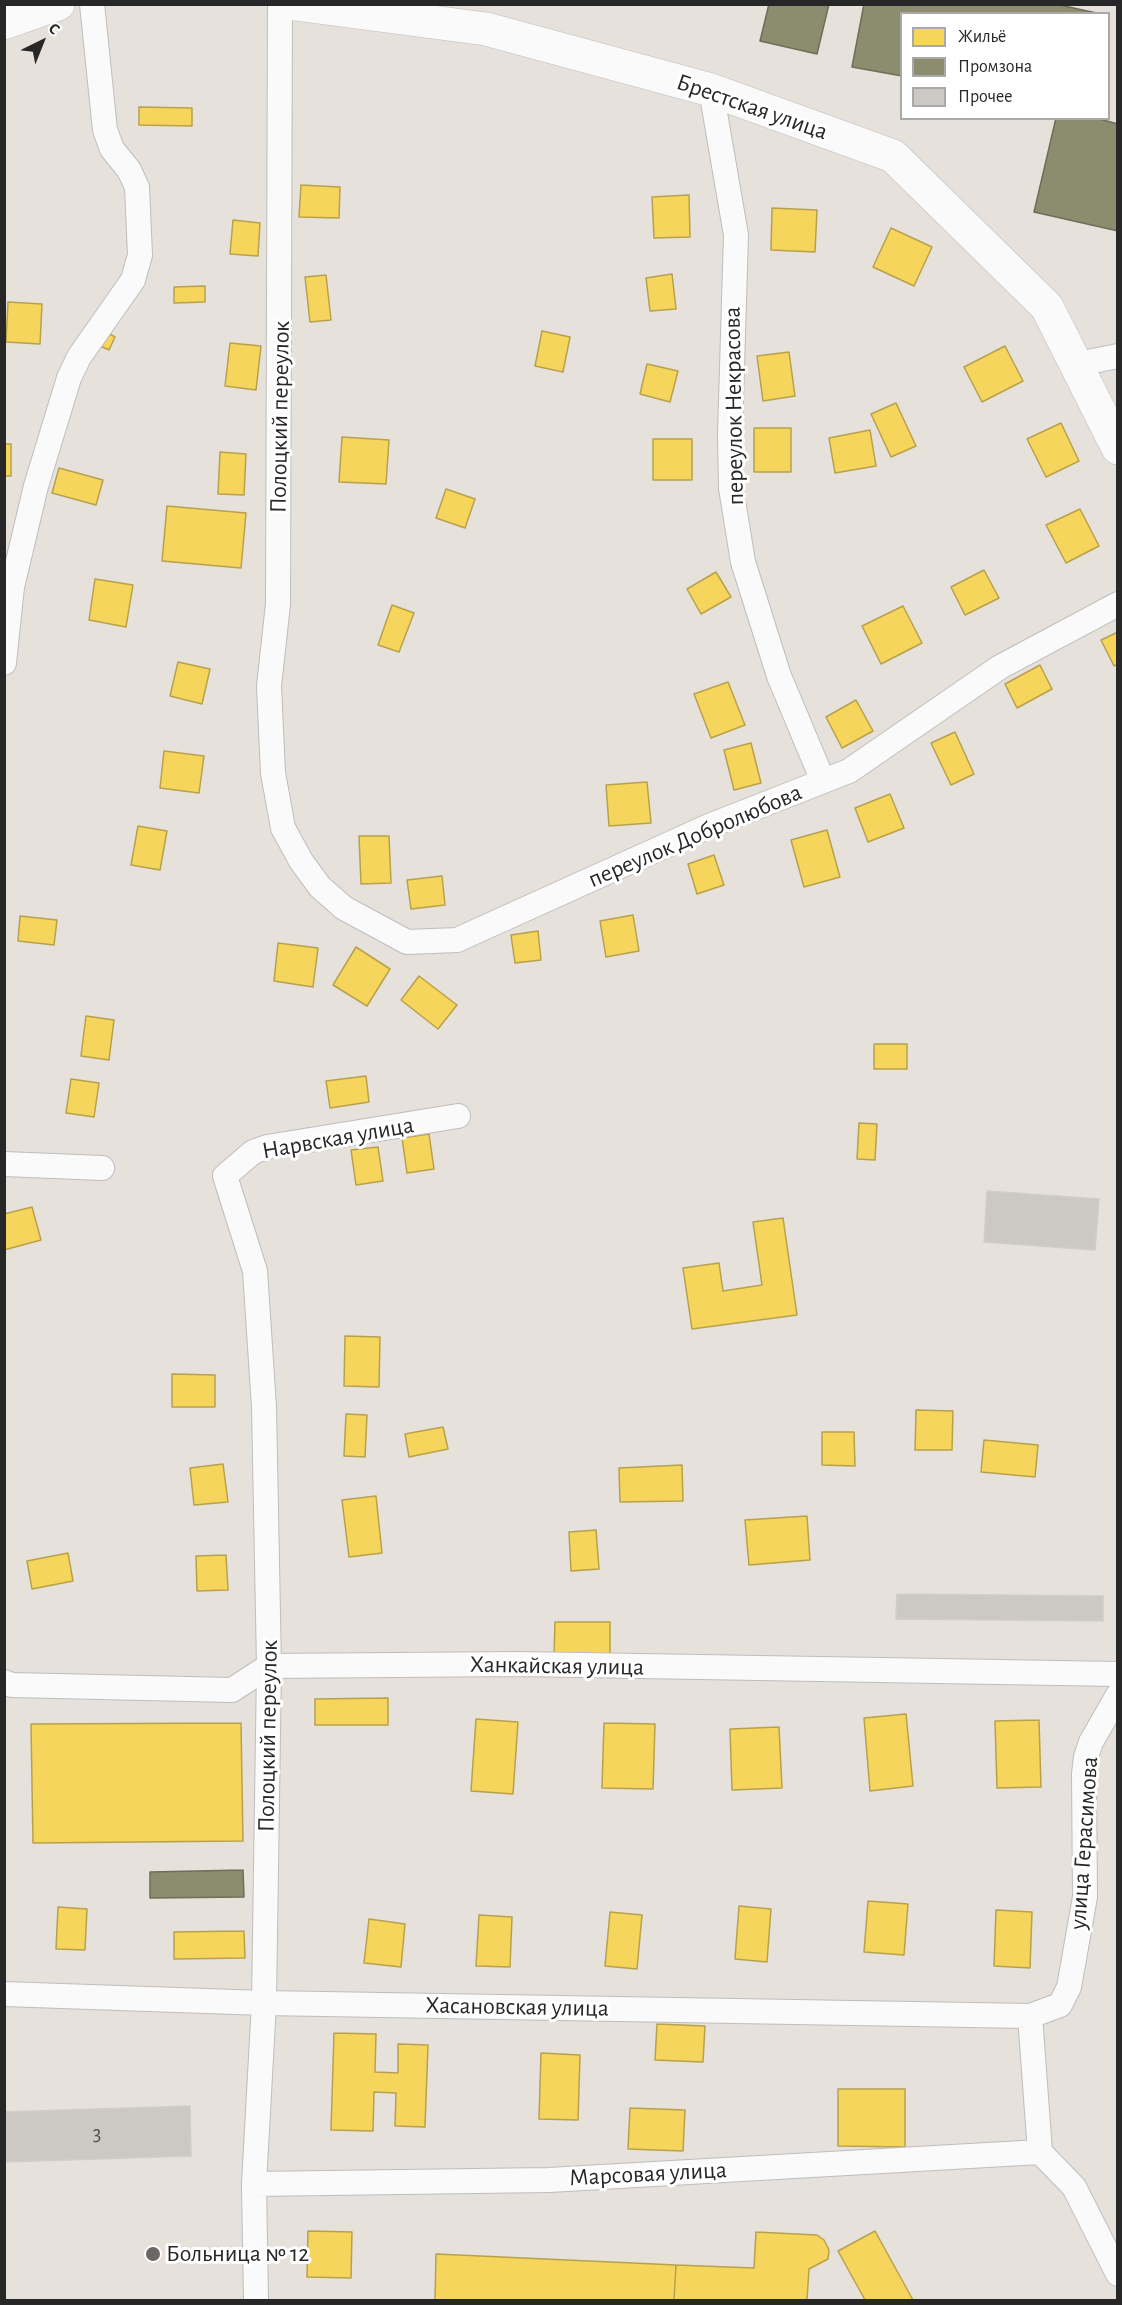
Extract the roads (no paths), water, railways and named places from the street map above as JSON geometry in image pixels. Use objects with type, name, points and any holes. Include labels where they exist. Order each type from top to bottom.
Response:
[{"type":"street","points":[[4,23],[58,4]]},
{"type":"street","points":[[4,663],[12,587],[36,486],[69,378],[80,357],[133,280],[140,255],[137,187],[129,170],[112,149],[105,130],[92,4]]},
{"type":"street","name":"Полоцкий переулок","points":[[280,4],[278,604],[269,686],[273,773],[283,828]]},
{"type":"street","name":"Брестская улица","points":[[295,4],[486,29],[711,90],[893,156],[1047,307],[1118,448]]},
{"type":"street","name":"переулок Некрасова","points":[[711,90],[736,235],[730,434],[731,488],[743,562],[779,676],[824,781]]},
{"type":"street","points":[[1077,364],[1118,356]]},
{"type":"street","name":"переулок Добролюбова","points":[[283,828],[320,887],[344,908],[407,942],[456,940],[709,826],[849,771],[1000,667],[1118,604]]},
{"type":"street","name":"Нарвская улица","points":[[225,1176],[253,1152],[267,1147],[458,1116]]},
{"type":"street","points":[[4,1164],[102,1168]]},
{"type":"street","name":"Полоцкий переулок","points":[[225,1176],[255,1271],[264,1407],[269,1666],[264,2003],[254,2184],[256,2301]]},
{"type":"street","name":"Ханкайская улица","points":[[269,1666],[520,1664],[1118,1674]]},
{"type":"street","points":[[4,1682],[12,1685],[232,1690],[269,1666]]},
{"type":"street","name":"улица Герасимова","points":[[1030,2016],[1060,2006],[1069,1987],[1085,1898],[1084,1774],[1086,1757],[1091,1742],[1118,1695]]},
{"type":"street","name":"Хасановская улица","points":[[4,1994],[264,2003],[1030,2016]]},
{"type":"street","points":[[1030,2016],[1040,2152],[1074,2187],[1118,2274]]},
{"type":"street","name":"Марсовая улица","points":[[254,2184],[549,2180],[1040,2152]]},
{"type":"place","name":"Больница № 12","points":[[153,2254]]}]
